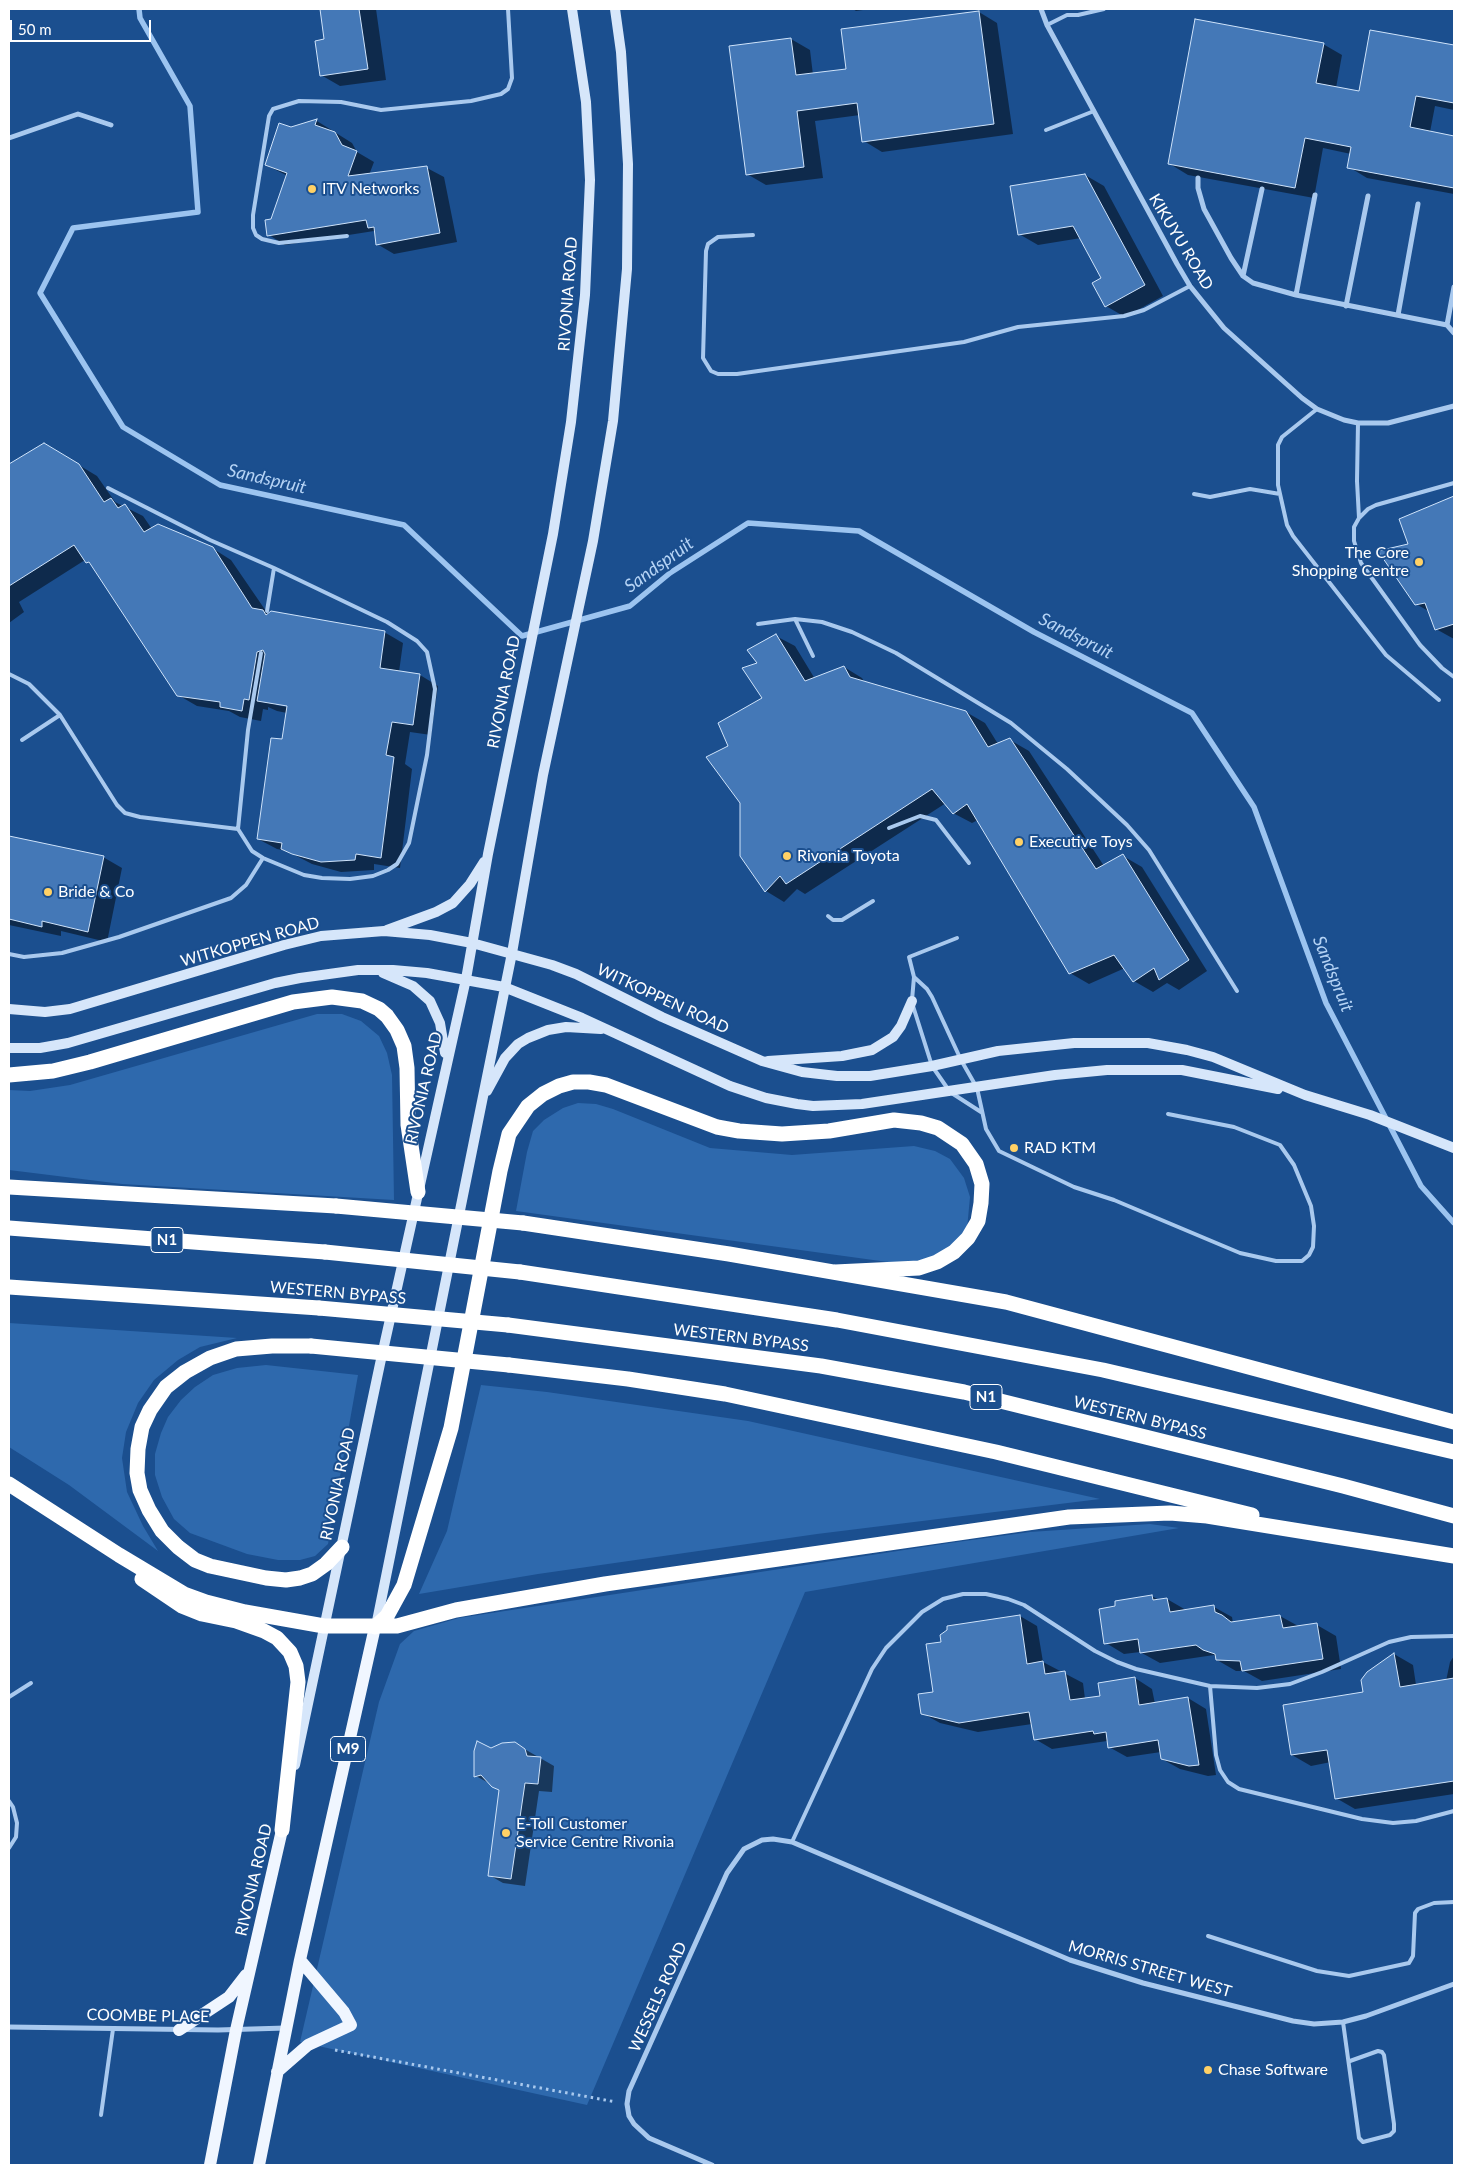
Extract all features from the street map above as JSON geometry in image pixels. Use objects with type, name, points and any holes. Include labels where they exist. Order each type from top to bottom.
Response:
[{"type":"highway","points":[[9,1075],[53,1071],[90,1062],[293,1002],[332,997],[362,1001],[387,1016],[397,1030],[404,1046],[407,1068],[408,1125],[418,1192]]},
{"type":"highway","points":[[375,1627],[387,1616],[404,1585],[451,1428],[509,1134],[528,1106],[543,1094],[573,1082],[589,1082],[606,1085],[717,1127],[738,1131],[782,1134],[829,1131],[894,1120],[921,1123],[938,1128],[962,1144],[976,1164],[982,1184],[978,1220],[968,1238],[954,1252],[937,1262],[919,1268],[835,1272]]},
{"type":"highway","points":[[9,1187],[336,1206],[523,1223],[729,1254],[1006,1302],[1454,1422]]},
{"type":"highway","name":"WESTERN BYPASS","points":[[9,1228],[325,1252],[520,1272],[837,1320],[1103,1370],[1454,1452]]},
{"type":"highway","name":"WESTERN BYPASS","points":[[9,1287],[320,1308],[508,1326],[822,1366],[964,1392],[1343,1486],[1454,1516]]},
{"type":"highway","points":[[342,1547],[326,1564],[312,1574],[286,1580],[266,1578],[210,1566],[195,1560],[178,1548],[162,1531],[148,1510],[140,1490],[137,1473],[138,1449],[142,1427],[150,1410],[166,1387],[185,1372],[210,1358],[236,1349],[272,1346],[311,1346],[509,1365],[628,1379],[725,1394],[1034,1461],[1348,1539]]},
{"type":"highway","points":[[9,1484],[119,1555],[184,1594],[245,1612],[324,1626],[397,1626],[456,1610],[605,1584],[1069,1517],[1134,1514],[1198,1515],[1454,1556]]},
{"type":"highway","points":[[119,1555],[139,1576],[182,1606],[202,1614],[264,1631],[277,1638],[290,1652],[296,1666],[298,1682],[282,1830]]},
{"type":"main road","name":"RIVONIA ROAD","points":[[210,2165],[236,2030],[282,1830],[324,1626],[466,979],[488,854],[553,534],[578,376],[588,239],[590,180],[586,102],[572,9]]},
{"type":"main road","name":"M9","points":[[258,2165],[300,1960],[375,1627],[429,1370],[512,953],[542,775],[593,541],[613,421],[627,269],[628,164],[621,52],[615,9]]},
{"type":"main road","points":[[384,931],[436,912],[453,903],[470,884],[488,854]]},
{"type":"main road","name":"WITKOPPEN ROAD","points":[[9,1010],[45,1012],[70,1009],[321,936],[384,931],[430,935],[512,953],[576,974],[662,1017],[762,1061],[816,1075],[851,1077],[886,1075],[998,1051],[1074,1042],[1148,1043],[1187,1050],[1213,1058],[1308,1096],[1370,1116],[1452,1147]]},
{"type":"main road","points":[[372,970],[397,977],[413,986],[430,1001],[440,1023],[446,1064]]},
{"type":"main road","name":"WITKOPPEN ROAD","points":[[9,1048],[40,1048],[68,1043],[275,983],[300,978],[335,972],[372,970],[414,971],[466,979],[504,988],[608,1030],[709,1078],[782,1102],[813,1106],[862,1104],[1055,1075],[1107,1070],[1146,1069],[1182,1070],[1220,1076],[1308,1096]]},
{"type":"main road","points":[[762,1061],[842,1056],[872,1050],[893,1037],[901,1026],[912,1001]]},
{"type":"main road","points":[[481,1103],[505,1058],[518,1044],[528,1038],[548,1030],[566,1027],[608,1030]]},
{"type":"main road","points":[[277,2072],[308,2045],[351,2025],[344,2012],[300,1960]]},
{"type":"main road","points":[[179,2030],[229,1997],[250,1967]]},
{"type":"street","name":"KIKUYU ROAD","points":[[1041,9],[1163,239],[1190,286],[1224,328],[1265,366],[1317,409],[1358,423],[1388,423],[1454,406]]},
{"type":"street","points":[[9,138],[78,114],[112,125]]},
{"type":"street","points":[[1198,178],[1198,188],[1204,209],[1243,276],[1253,283],[1346,306],[1447,325],[1454,332]]},
{"type":"street","points":[[1243,276],[1262,189]]},
{"type":"street","points":[[1296,295],[1315,195]]},
{"type":"street","points":[[1346,306],[1368,196]]},
{"type":"street","points":[[1398,315],[1418,204]]},
{"type":"street","points":[[1447,325],[1454,286]]},
{"type":"street","name":"WESSELS ROAD","points":[[627,2104],[630,2091],[727,1873],[736,1858],[744,1849],[762,1840],[773,1839],[792,1842]]},
{"type":"street","name":"MORRIS STREET WEST","points":[[792,1842],[1070,1960],[1103,1971],[1293,2021],[1314,2024],[1344,2022],[1366,2016],[1454,1984]]},
{"type":"street","name":"COOMBE PLACE","points":[[9,2027],[179,2030],[287,2028]]},
{"type":"street","points":[[627,2104],[629,2116],[634,2124],[649,2138],[712,2165]]},
{"type":"lane","points":[[347,236],[278,243],[262,239],[256,235],[253,228],[253,216],[266,124],[273,109],[299,102],[316,101],[341,102],[381,110],[471,101],[501,94],[511,83],[512,70],[508,9]]},
{"type":"lane","points":[[1066,15],[1069,9]]},
{"type":"lane","points":[[1048,25],[1066,15],[1078,15],[1104,9]]},
{"type":"lane","points":[[1046,130],[1094,111]]},
{"type":"lane","points":[[753,235],[718,237],[708,244],[706,251],[703,358],[711,371],[718,374],[737,374],[955,344],[1018,327],[1124,316],[1144,310],[1190,286]]},
{"type":"lane","points":[[1317,409],[1282,437],[1278,454],[1280,494],[1287,525],[1293,536],[1386,655],[1439,700]]},
{"type":"lane","points":[[1358,423],[1357,481],[1359,518]]},
{"type":"lane","points":[[1454,483],[1376,505],[1368,509],[1359,518],[1354,527],[1354,541],[1361,563],[1420,645],[1442,668],[1454,677]]},
{"type":"lane","points":[[108,488],[210,540],[387,622],[417,642],[427,652],[435,689],[426,755],[412,834],[405,853],[398,864],[373,876],[350,879],[322,878],[304,874],[263,858],[252,851],[238,829],[248,730],[261,653]]},
{"type":"lane","points":[[1194,494],[1210,497],[1250,489],[1280,494]]},
{"type":"lane","points":[[267,611],[274,568]]},
{"type":"lane","points":[[758,624],[795,618],[822,622],[844,630],[896,653],[1011,723],[1067,769],[1127,825],[1149,850],[1237,991]]},
{"type":"lane","points":[[795,618],[813,656]]},
{"type":"lane","points":[[9,674],[30,684],[60,716],[117,805],[126,813],[140,817],[238,829]]},
{"type":"lane","points":[[22,740],[60,716]]},
{"type":"lane","points":[[889,828],[920,816],[936,820],[969,862]]},
{"type":"lane","points":[[9,954],[24,956],[62,953],[120,937],[231,898],[246,885],[263,858]]},
{"type":"lane","points":[[828,916],[833,920],[842,920],[873,901]]},
{"type":"lane","points":[[957,938],[909,957],[914,977],[912,1001],[932,1066],[950,1092],[980,1112]]},
{"type":"lane","points":[[914,977],[928,989],[932,997],[976,1088],[980,1112],[991,1140],[999,1152],[1059,1181],[1114,1200],[1240,1253],[1276,1262],[1302,1261],[1309,1255],[1313,1247],[1314,1226],[1311,1206],[1294,1165],[1280,1145],[1234,1127],[1168,1114]]},
{"type":"lane","points":[[792,1842],[872,1668],[886,1648],[922,1612],[942,1599],[963,1594],[986,1594],[1008,1599],[1024,1605],[1095,1651],[1117,1662],[1136,1669],[1210,1686],[1257,1688],[1290,1684],[1389,1642],[1411,1637],[1454,1636]]},
{"type":"lane","points":[[9,1697],[31,1683]]},
{"type":"lane","points":[[1210,1686],[1216,1755],[1220,1770],[1228,1782],[1239,1789],[1362,1819],[1393,1823],[1416,1821],[1454,1811]]},
{"type":"lane","points":[[9,1801],[13,1807],[17,1823],[16,1837],[9,1848]]},
{"type":"lane","points":[[1208,1936],[1316,1971],[1349,1976],[1409,1963],[1413,1956],[1415,1914],[1418,1909],[1434,1904],[1454,1902]]},
{"type":"lane","points":[[1344,2022],[1359,2138],[1363,2142],[1390,2134],[1394,2130],[1394,2124],[1384,2055],[1378,2051],[1350,2060]]},
{"type":"lane","points":[[101,2115],[113,2029]]},
{"type":"path","points":[[308,2045],[627,2104]]},
{"type":"shaded area","points":[[317,1014],[342,1014],[361,1021],[379,1036],[387,1053],[392,1075],[394,1200],[122,1184],[9,1170],[9,1090],[30,1091],[70,1085]]},
{"type":"shaded area","points":[[578,1103],[596,1104],[613,1109],[710,1148],[792,1155],[914,1146],[935,1151],[950,1159],[964,1178],[970,1197],[967,1229],[958,1242],[923,1264],[895,1263],[516,1211],[527,1152],[533,1131],[544,1120],[563,1108]]},
{"type":"shaded area","points":[[9,1323],[237,1338],[200,1347],[178,1360],[154,1380],[138,1403],[126,1432],[122,1458],[127,1492],[143,1526],[158,1551],[69,1485],[9,1447]]},
{"type":"shaded area","points":[[266,1365],[358,1375],[328,1544],[315,1556],[300,1560],[278,1560],[247,1554],[190,1533],[174,1519],[162,1497],[155,1475],[155,1454],[161,1433],[168,1417],[181,1400],[195,1387],[213,1375],[237,1368]]},
{"type":"shaded area","points":[[481,1385],[547,1392],[748,1421],[1100,1499],[817,1534],[538,1574],[419,1594],[447,1531]]},
{"type":"shaded area","points":[[1150,1524],[1179,1528],[805,1592],[587,2105],[300,2042],[379,1702],[400,1644],[414,1631],[459,1618],[950,1543],[1030,1532]]},
{"type":"building","points":[[320,9],[359,9],[368,69],[320,76],[315,41],[324,39]]},
{"type":"building","points":[[979,11],[994,124],[862,142],[857,103],[797,111],[804,167],[746,175],[729,46],[791,38],[796,75],[846,69],[841,29]]},
{"type":"building","points":[[1195,19],[1324,43],[1316,83],[1359,91],[1370,30],[1454,45],[1454,103],[1416,96],[1410,127],[1454,136],[1454,188],[1347,168],[1351,147],[1305,138],[1295,188],[1168,164]]},
{"type":"building","points":[[317,119],[315,125],[335,132],[342,145],[357,151],[348,176],[427,166],[440,233],[376,245],[374,227],[368,228],[366,220],[267,236],[265,220],[271,219],[287,173],[265,165],[279,123],[291,127]]},
{"type":"building","points":[[1085,174],[1145,285],[1105,307],[1092,283],[1101,278],[1073,226],[1018,235],[1010,186]]},
{"type":"building","points":[[44,443],[79,464],[104,502],[111,498],[118,508],[125,504],[144,532],[158,524],[213,547],[252,608],[263,610],[266,615],[271,611],[385,631],[380,668],[420,674],[413,725],[392,722],[386,755],[394,757],[381,858],[356,854],[355,860],[321,862],[281,849],[282,843],[257,839],[271,738],[282,739],[287,706],[257,701],[265,654],[263,650],[257,652],[249,700],[244,699],[242,711],[220,707],[220,702],[177,696],[89,562],[86,563],[74,545],[9,586],[9,464]]},
{"type":"building","name":"The Core Shopping Centre","points":[[1454,496],[1454,624],[1435,630],[1425,603],[1415,605],[1378,551],[1408,544],[1399,519]]},
{"type":"building","points":[[776,634],[805,681],[844,666],[850,677],[966,711],[988,747],[1010,738],[1096,869],[1123,854],[1189,960],[1159,980],[1154,968],[1133,982],[1114,955],[1069,974],[967,804],[953,814],[932,789],[786,884],[780,876],[765,892],[740,856],[740,803],[706,757],[728,746],[718,723],[762,698],[742,668],[757,663],[747,650]]},
{"type":"building","points":[[9,836],[104,856],[88,932],[42,921],[42,927],[9,919]]},
{"type":"building","points":[[1152,1595],[1153,1600],[1167,1598],[1170,1612],[1214,1605],[1215,1612],[1231,1622],[1280,1615],[1283,1628],[1317,1623],[1323,1659],[1242,1671],[1240,1661],[1216,1660],[1215,1654],[1203,1650],[1196,1645],[1140,1653],[1138,1639],[1104,1644],[1099,1609],[1115,1606],[1115,1601]]},
{"type":"building","points":[[1020,1615],[1027,1664],[1043,1661],[1045,1674],[1065,1671],[1070,1700],[1100,1696],[1098,1683],[1135,1677],[1139,1705],[1188,1697],[1199,1765],[1189,1766],[1161,1759],[1158,1740],[1108,1748],[1106,1732],[1094,1734],[1093,1731],[1034,1740],[1029,1712],[959,1723],[921,1714],[918,1694],[933,1692],[926,1644],[941,1642],[940,1635],[947,1630],[947,1626]]},
{"type":"building","points":[[1394,1653],[1400,1687],[1454,1678],[1454,1781],[1335,1799],[1327,1750],[1291,1755],[1283,1705],[1363,1692],[1361,1680],[1367,1672]]},
{"type":"building","name":"E-Toll Customer Service Centre Rivonia","points":[[477,1741],[491,1748],[502,1743],[515,1742],[525,1749],[527,1756],[541,1757],[538,1784],[525,1783],[511,1879],[488,1876],[499,1790],[492,1787],[481,1775],[474,1777],[474,1751]]},
{"type":"waterway","name":"Sandspruit","points":[[139,9],[140,18],[190,106],[198,212],[73,228],[40,293],[123,427],[220,485],[404,525],[522,636],[630,606],[670,573],[748,523],[859,531],[1034,632],[1192,713],[1254,807],[1326,1003],[1421,1186],[1454,1223]]},
{"type":"place","name":"ITV Networks","points":[[312,189]]},
{"type":"place","name":"The Core Shopping Centre","points":[[1419,562]]},
{"type":"place","name":"Executive Toys","points":[[1019,842]]},
{"type":"place","name":"Rivonia Toyota","points":[[787,856]]},
{"type":"place","name":"Bride & Co","points":[[48,892]]},
{"type":"place","name":"RAD KTM","points":[[1014,1148]]},
{"type":"place","name":"E-Toll Customer Service Centre Rivonia","points":[[506,1833]]},
{"type":"place","name":"Chase Software","points":[[1208,2070]]}]
